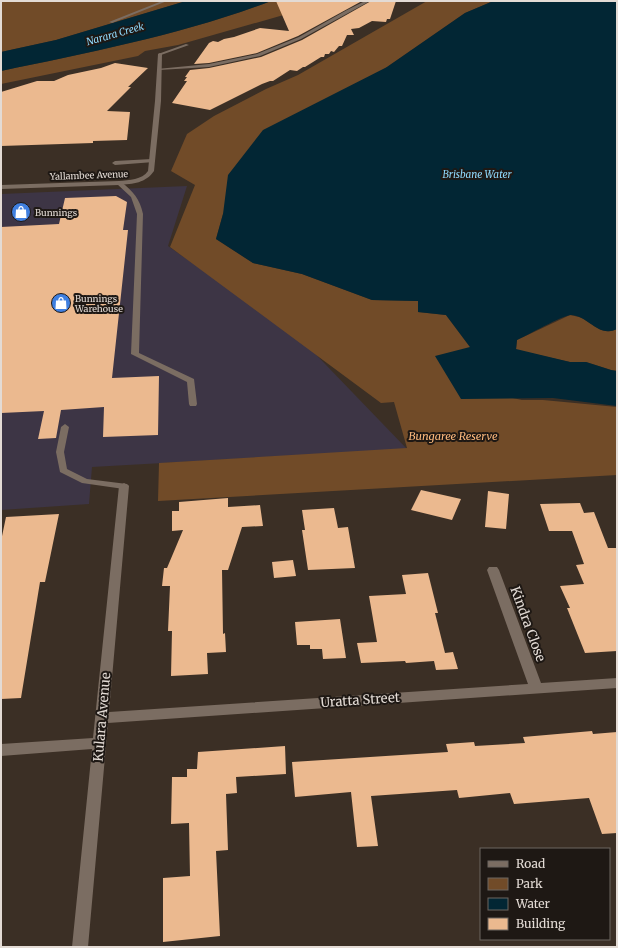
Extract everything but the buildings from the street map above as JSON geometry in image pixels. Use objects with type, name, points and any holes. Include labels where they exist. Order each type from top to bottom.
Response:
[{"type":"street","name":"Yallambee Avenue","points":[[1,187],[119,183],[132,182],[147,177],[151,171],[152,162],[158,101],[160,54]]},
{"type":"street","name":"Kulara Avenue","points":[[80,947],[124,486]]},
{"type":"street","name":"Kindra Close","points":[[493,570],[536,688]]},
{"type":"street","name":"Uratta Street","points":[[102,718],[617,683]]},
{"type":"street","points":[[1,750],[100,743]]},
{"type":"lane","points":[[111,22],[165,1]]},
{"type":"lane","points":[[159,70],[214,66],[272,50],[305,36],[333,18],[368,1]]},
{"type":"lane","points":[[160,54],[187,45]]},
{"type":"lane","points":[[115,163],[152,162]]},
{"type":"lane","points":[[119,183],[132,193],[138,202],[140,214],[135,354],[191,381],[193,404]]},
{"type":"lane","points":[[65,427],[60,452],[63,470],[85,481],[124,486]]},
{"type":"shaded area","points":[[187,186],[168,246],[301,339],[407,449],[92,467],[89,504],[1,510],[1,194]]},
{"type":"green space","points":[[1,1],[186,1],[56,40],[1,52]]},
{"type":"green space","points":[[271,1],[309,1],[287,14],[178,45],[145,51],[138,56],[1,84],[1,71],[171,33],[238,13]]},
{"type":"green space","name":"Bungaree Reserve","points":[[427,1],[491,2],[465,13],[387,67],[223,214],[216,239],[253,263],[302,274],[372,300],[418,301],[418,312],[446,315],[470,347],[498,395],[522,400],[543,400],[617,407],[617,475],[158,501],[159,463],[407,448],[394,402],[381,403],[170,247],[195,185],[171,171],[187,134],[214,116],[266,89],[298,75]]},
{"type":"green space","points":[[570,315],[584,319],[601,330],[611,331],[617,329],[617,371],[586,362],[570,362],[516,350],[517,340]]},
{"type":"water","name":"Narara Creek","points":[[186,1],[271,1],[238,13],[171,33],[1,71],[1,52],[56,40]]},
{"type":"water","name":"Brisbane Water","points":[[490,1],[617,1],[617,329],[604,331],[577,316],[571,315],[553,322],[517,340],[516,349],[570,362],[586,362],[617,371],[617,406],[553,398],[461,399],[435,356],[470,347],[446,315],[418,312],[418,301],[372,300],[302,274],[253,263],[216,239],[223,214],[228,175],[263,130],[387,67],[465,13],[491,2]]},
{"type":"place","name":"Bunnings","points":[[21,212]]},
{"type":"place","name":"Bunnings Warehouse","points":[[61,303]]}]
